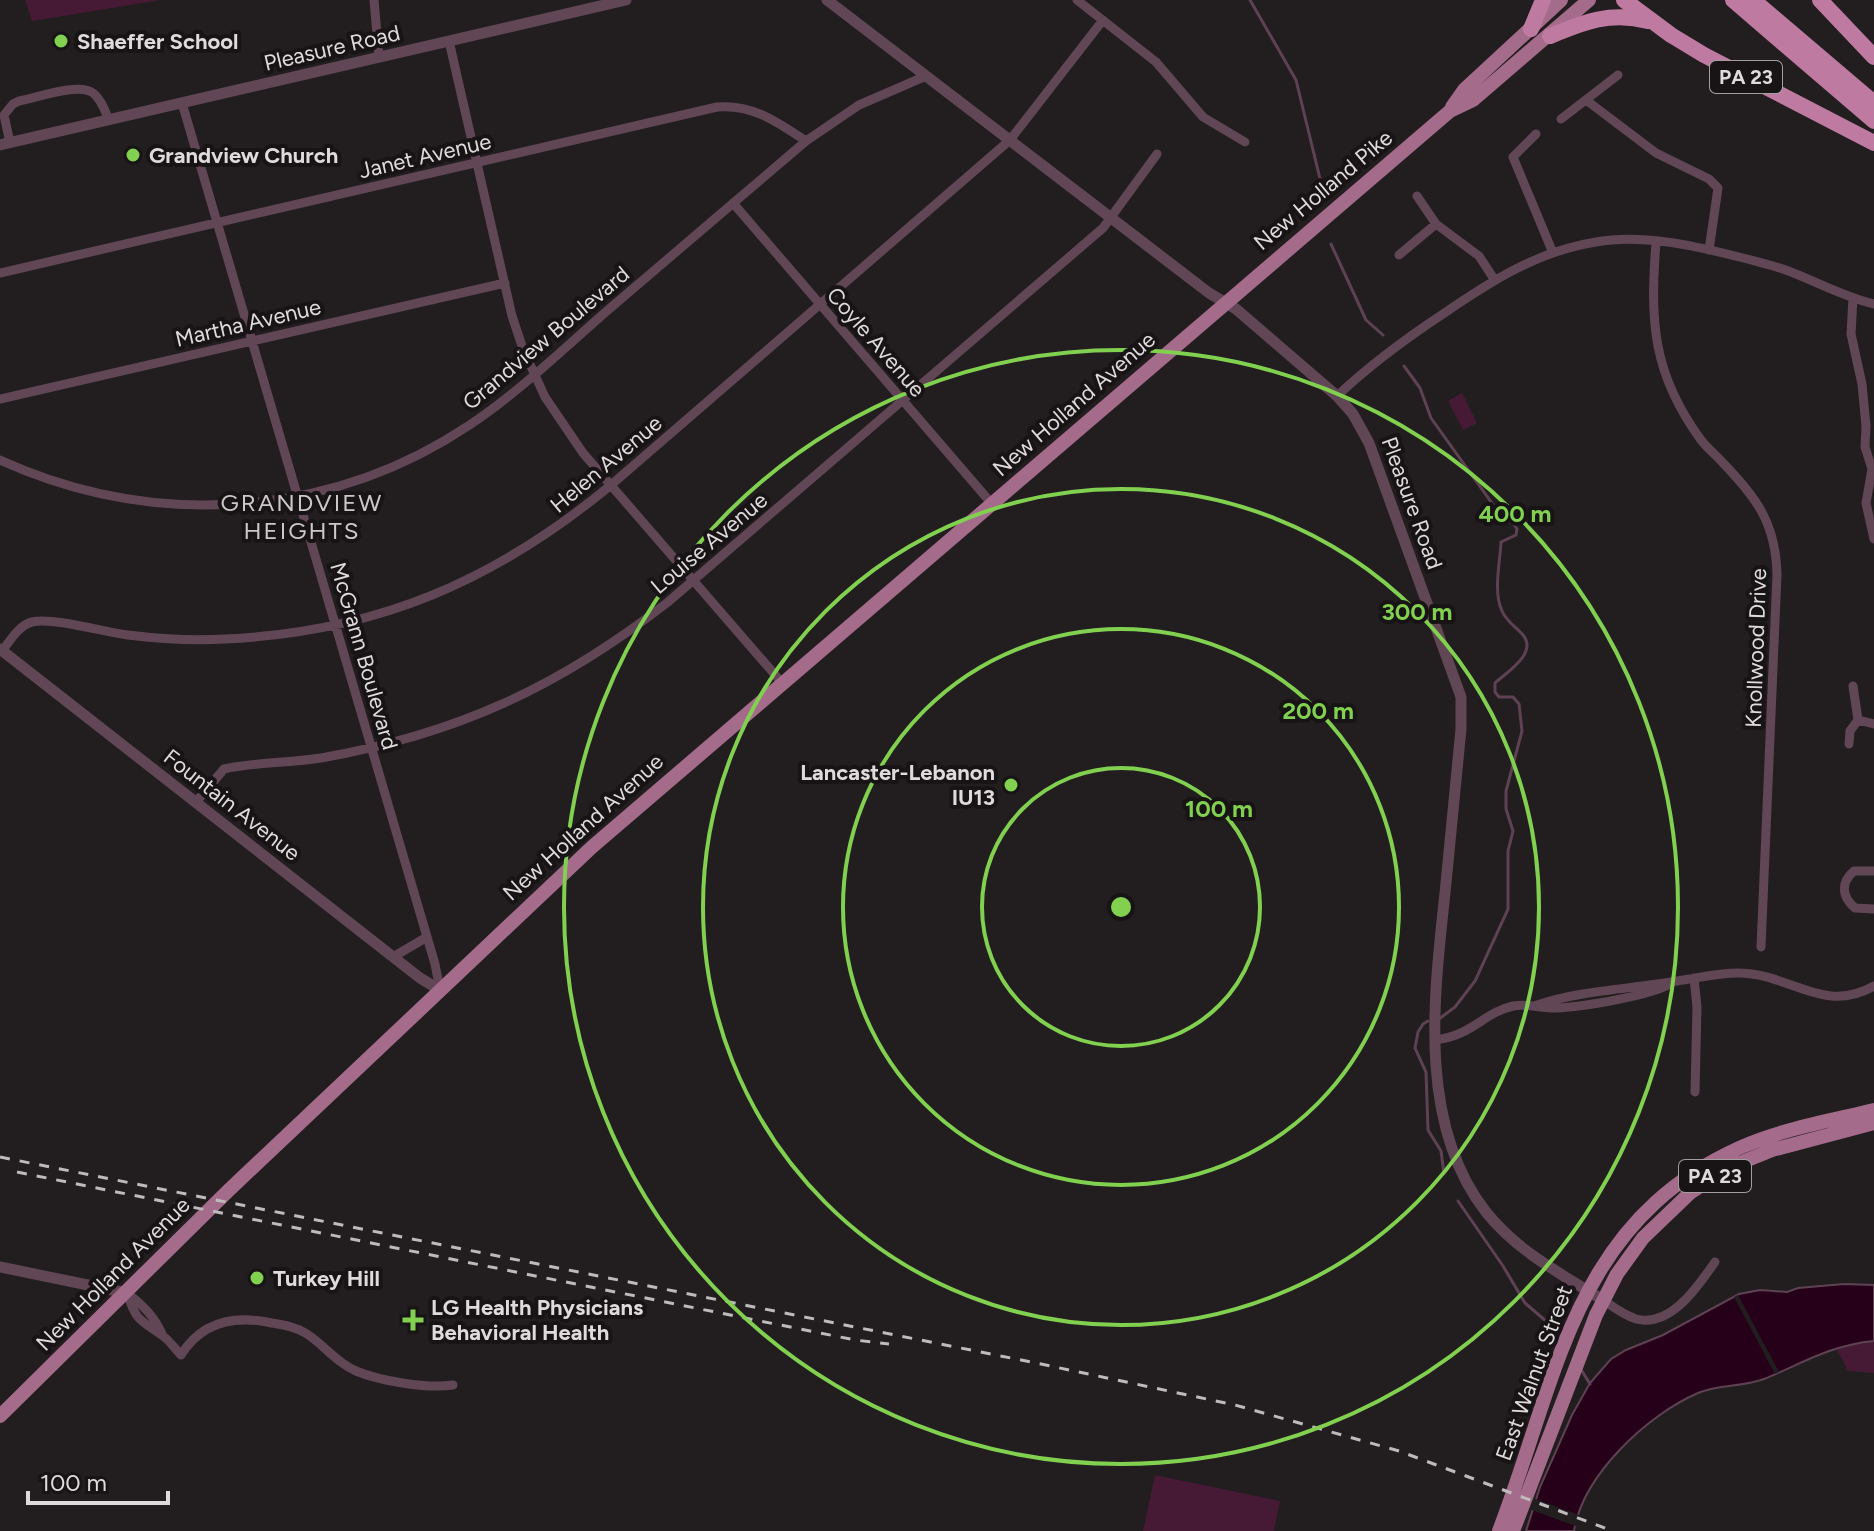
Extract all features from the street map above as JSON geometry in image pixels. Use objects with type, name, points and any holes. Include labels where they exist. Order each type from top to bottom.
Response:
[{"type":"highway","points":[[1531,29],[1543,0]]},
{"type":"highway","name":"PA 23","points":[[1624,0],[1720,64],[1874,143]]},
{"type":"highway","points":[[1733,0],[1874,121]]},
{"type":"highway","points":[[1753,0],[1874,103]]},
{"type":"highway","points":[[1820,0],[1874,57]]},
{"type":"highway","points":[[1550,36],[1603,17],[1630,17],[1655,23]]},
{"type":"main road","name":"New Holland Pike","points":[[1450,111],[1464,90],[1561,0]]},
{"type":"main road","name":"New Holland Pike","points":[[1225,302],[1450,111],[1473,100],[1589,0]]},
{"type":"main road","name":"New Holland Avenue","points":[[0,1416],[203,1215],[629,813],[1225,302]]},
{"type":"main road","name":"East Walnut Street","points":[[1499,1531],[1588,1290],[1601,1265],[1630,1227],[1661,1196],[1684,1179],[1753,1142],[1874,1110]]},
{"type":"main road","name":"East Walnut Street","points":[[1513,1531],[1603,1300],[1625,1261],[1643,1238],[1705,1182],[1757,1155],[1874,1123]]},
{"type":"street","points":[[374,0],[379,57]]},
{"type":"street","name":"Pleasure Road","points":[[5,144],[626,0]]},
{"type":"street","name":"Pleasure Road","points":[[827,0],[1111,218],[1236,309],[1337,396],[1359,423],[1461,697],[1461,729],[1435,988],[1435,1040],[1447,1128],[1463,1173],[1478,1200],[1498,1225],[1525,1250],[1636,1319],[1660,1318],[1677,1307],[1715,1262]]},
{"type":"street","points":[[1077,0],[1156,62],[1203,117],[1245,142]]},
{"type":"street","name":"Helen Avenue","points":[[1,650],[22,627],[36,621],[129,635],[197,640],[242,638],[336,625],[400,608],[490,569],[551,532],[611,485],[1010,140],[1103,20]]},
{"type":"street","points":[[449,41],[512,316],[534,374],[565,428],[783,684]]},
{"type":"street","points":[[1561,119],[1618,75]]},
{"type":"street","name":"Grandview Boulevard","points":[[0,460],[78,489],[140,502],[184,506],[235,505],[298,497],[345,485],[410,459],[484,415],[806,141],[859,105],[926,76]]},
{"type":"street","points":[[5,144],[4,115],[19,101],[80,88],[91,91],[109,120]]},
{"type":"street","points":[[1586,100],[1656,153],[1709,179],[1718,188],[1709,250]]},
{"type":"street","name":"McGrann Boulevard","points":[[182,103],[372,747],[440,990]]},
{"type":"street","name":"Janet Avenue","points":[[0,273],[728,106],[759,112],[806,141]]},
{"type":"street","points":[[1536,134],[1513,157],[1553,253]]},
{"type":"street","name":"Louise Avenue","points":[[196,802],[224,769],[301,761],[416,736],[475,716],[565,674],[616,642],[694,580],[903,401],[1111,218],[1157,154]]},
{"type":"street","points":[[1417,196],[1436,224],[1479,256],[1494,279]]},
{"type":"street","name":"Coyle Avenue","points":[[733,203],[992,504]]},
{"type":"street","points":[[1399,255],[1436,224]]},
{"type":"street","points":[[1337,396],[1370,364],[1398,343],[1494,279],[1553,253],[1599,241],[1656,242],[1709,250],[1768,265],[1874,304]]},
{"type":"street","name":"Knollwood Drive","points":[[1656,242],[1652,312],[1661,363],[1669,384],[1702,442],[1759,505],[1775,541],[1777,575],[1761,947]]},
{"type":"street","name":"Martha Avenue","points":[[0,399],[505,283]]},
{"type":"street","points":[[1853,298],[1851,334],[1862,384],[1865,447],[1873,469],[1866,503],[1874,539]]},
{"type":"street","name":"Fountain Avenue","points":[[1,650],[393,957],[440,990]]},
{"type":"street","points":[[1849,744],[1850,731],[1858,720],[1853,686]]},
{"type":"street","points":[[1858,720],[1874,724]]},
{"type":"street","points":[[1874,871],[1854,871],[1846,880],[1844,893],[1855,908],[1874,909]]},
{"type":"street","points":[[393,957],[427,937]]},
{"type":"street","points":[[1435,1040],[1461,1035],[1504,1009],[1722,974],[1756,974],[1785,981],[1825,997],[1848,996],[1874,986]]},
{"type":"street","points":[[1694,978],[1697,1007],[1695,1092]]},
{"type":"street","points":[[0,1267],[127,1293],[134,1314],[151,1330],[163,1336],[181,1355],[193,1338],[212,1326],[238,1318],[255,1319],[303,1332],[359,1372],[433,1387],[453,1385]]},
{"type":"shaded area","points":[[25,0],[161,0],[32,21]]},
{"type":"shaded area","points":[[1462,393],[1477,423],[1463,430],[1448,401]]},
{"type":"shaded area","points":[[1874,1285],[1874,1341],[1831,1351],[1764,1379],[1706,1390],[1678,1403],[1620,1449],[1590,1489],[1574,1531],[1526,1531],[1540,1487],[1572,1415],[1590,1383],[1611,1359],[1739,1294],[1760,1290],[1787,1292],[1798,1288]]},
{"type":"shaded area","points":[[1821,1318],[1874,1318],[1874,1373],[1848,1371]]},
{"type":"shaded area","points":[[1155,1475],[1280,1501],[1274,1531],[1143,1531]]},
{"type":"pier","points":[[1738,1295],[1779,1372],[1775,1374],[1734,1297]]},
{"type":"pier","points":[[1533,1498],[1582,1516],[1578,1527],[1529,1509]]},
{"type":"waterway","points":[[1250,0],[1296,80],[1323,191]]},
{"type":"waterway","points":[[1331,244],[1366,320],[1383,335]]},
{"type":"waterway","points":[[1404,366],[1420,388],[1431,418],[1504,520],[1513,523],[1517,529],[1516,535],[1501,542],[1498,595],[1504,615],[1527,642],[1527,649],[1519,662],[1495,683],[1495,692],[1499,697],[1513,697],[1519,704],[1522,731],[1506,791],[1506,809],[1513,831],[1508,851],[1508,909],[1475,981],[1455,1007],[1439,1019]]},
{"type":"waterway","points":[[1428,1021],[1418,1032],[1415,1048],[1426,1072],[1428,1130],[1441,1151],[1444,1173]]},
{"type":"waterway","points":[[1458,1201],[1525,1303],[1554,1328]]},
{"type":"waterway","points":[[1582,1371],[1590,1384]]},
{"type":"railway","points":[[0,1157],[1235,1405],[1399,1451],[1613,1531]]},
{"type":"railway","points":[[17,1172],[855,1340],[889,1344]]},
{"type":"place","name":"Shaeffer School","points":[[61,41]]},
{"type":"place","name":"Grandview Church","points":[[133,155]]},
{"type":"place","name":"Lancaster-Lebanon IU13","points":[[1011,785]]},
{"type":"place","name":"Turkey Hill","points":[[257,1278]]},
{"type":"place","name":"LG Health Physicians Behavioral Health","points":[[413,1320]]},
{"type":"district","name":"GRANDVIEW HEIGHTS","points":[[302,516]]}]
